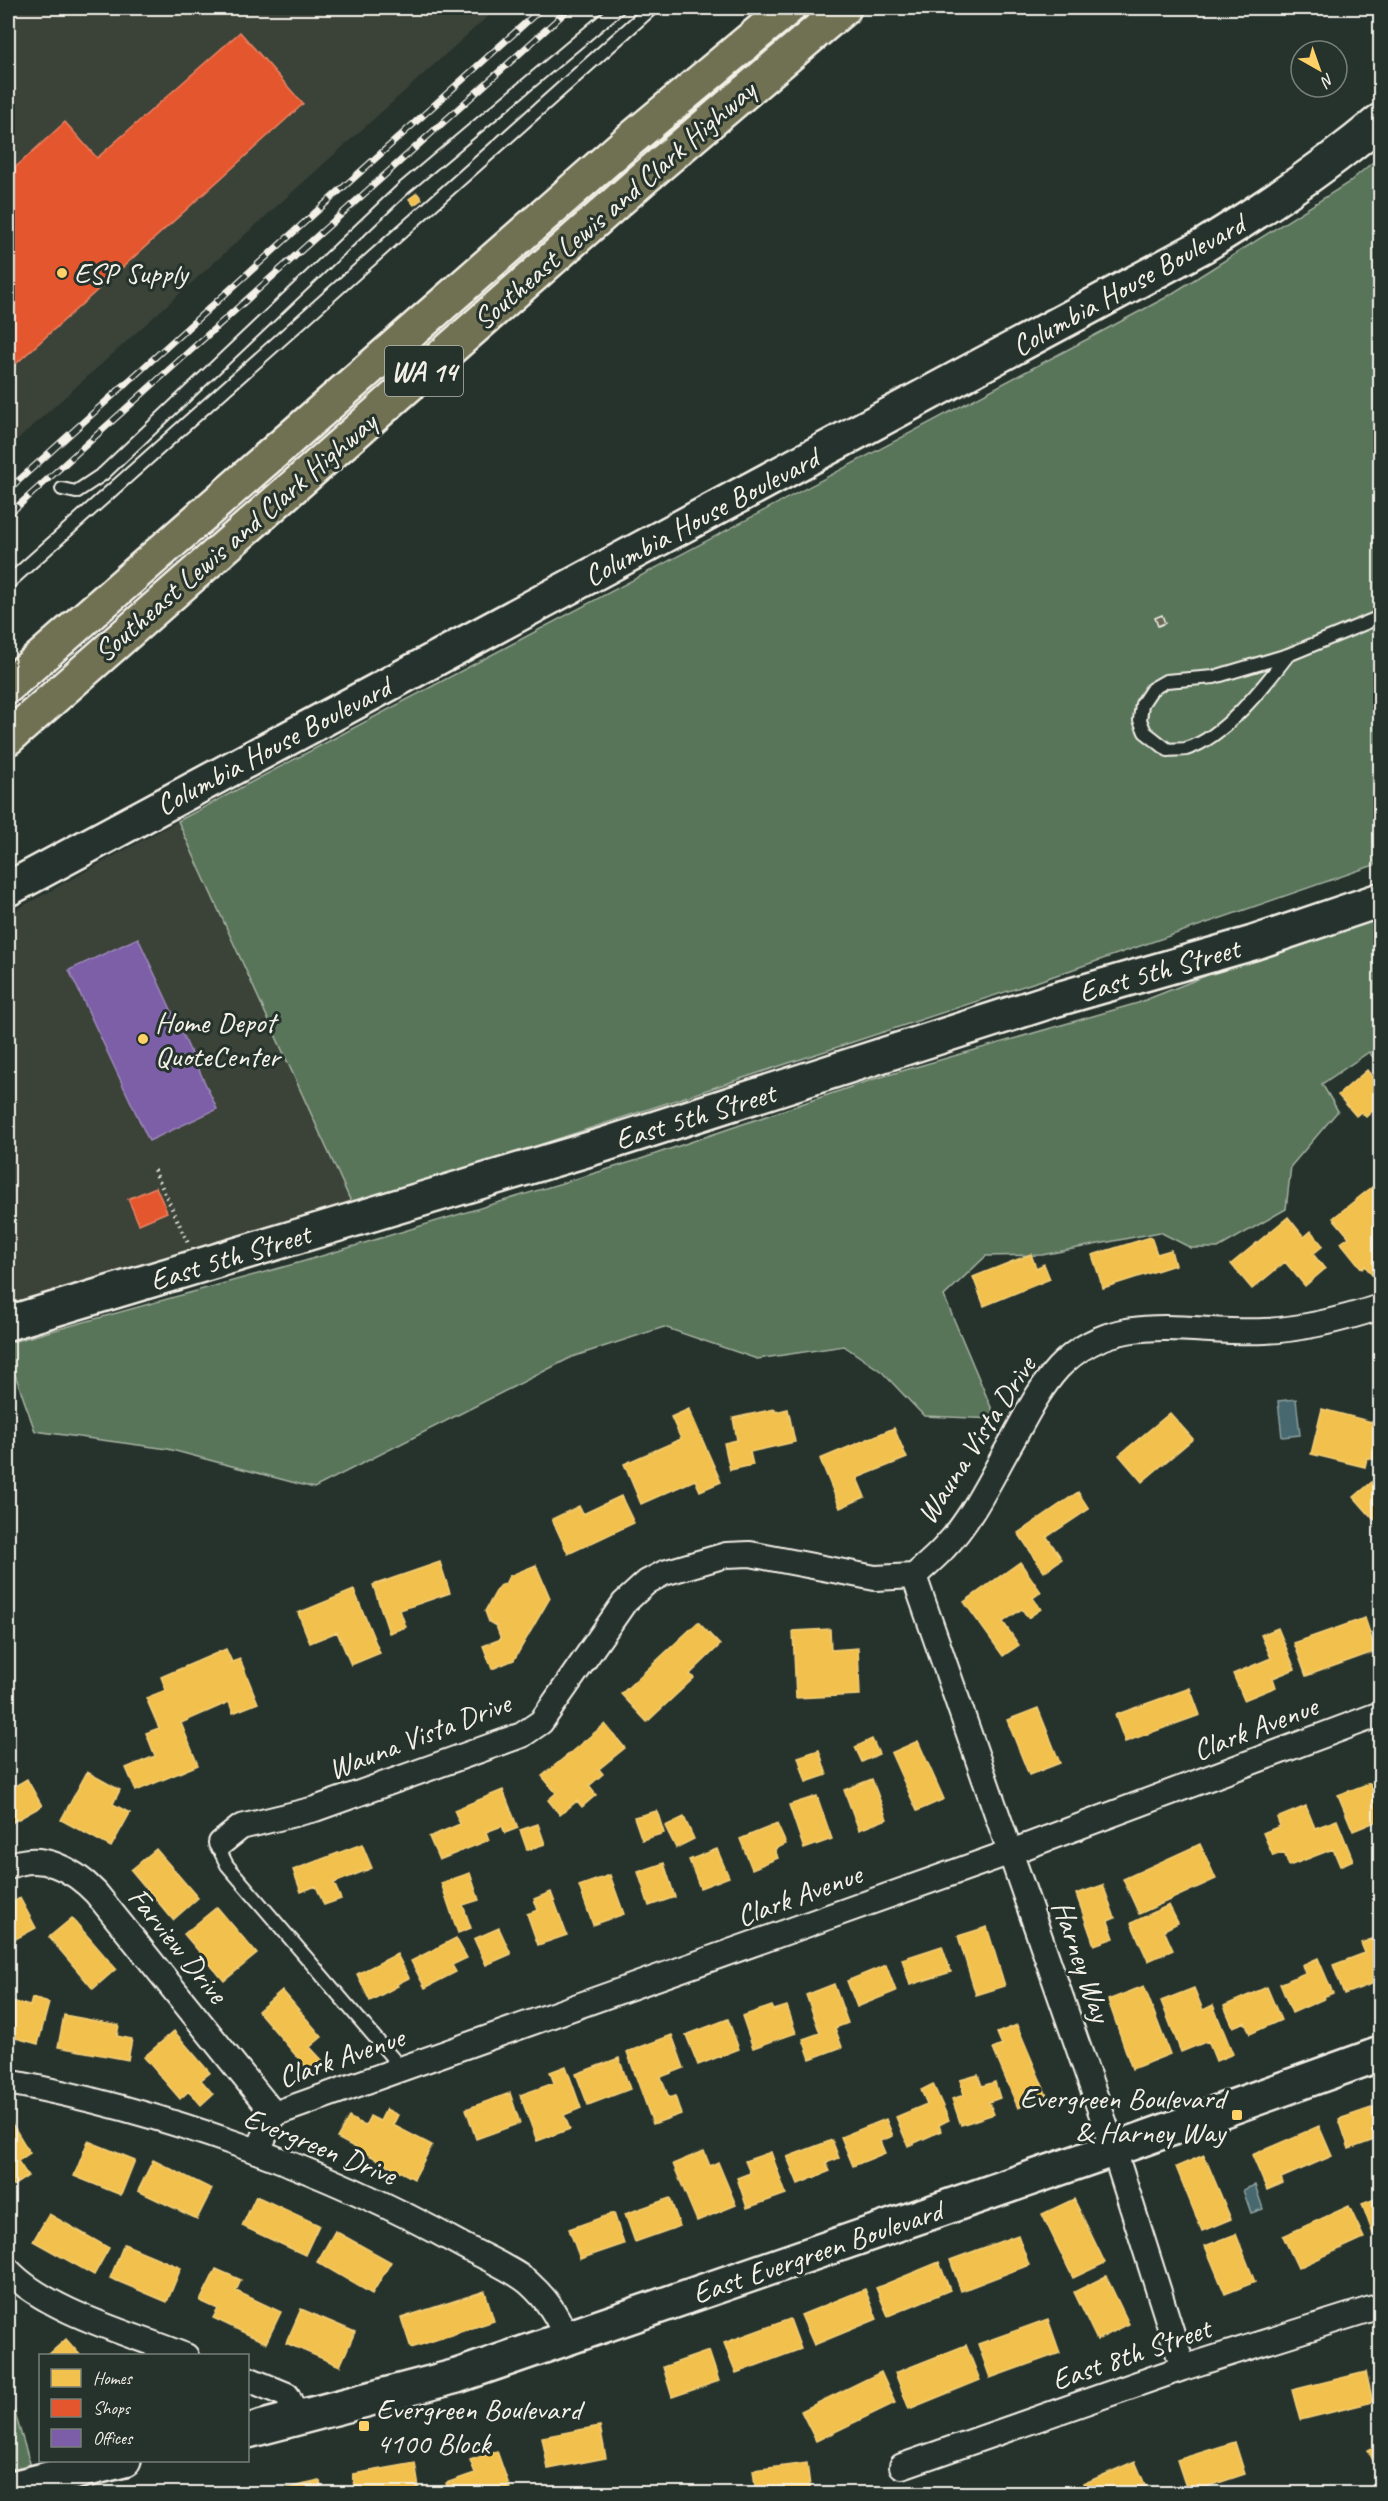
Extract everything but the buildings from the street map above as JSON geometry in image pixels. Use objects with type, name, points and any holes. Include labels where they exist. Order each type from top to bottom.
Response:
[{"type":"highway","name":"Southeast Lewis and Clark Highway","points":[[8,686],[624,145],[788,8]]},
{"type":"highway","name":"Southeast Lewis and Clark Highway","points":[[8,738],[644,178],[844,8]]},
{"type":"street","name":"Columbia House Boulevard","points":[[8,889],[1203,246],[1260,212],[1308,178],[1380,121]]},
{"type":"street","name":"East 5th Street","points":[[8,1323],[603,1144],[1054,1000],[1253,943],[1380,900]]},
{"type":"street","name":"Wauna Vista Drive","points":[[221,1843],[241,1827],[315,1809],[522,1735],[541,1722],[624,1603],[647,1582],[664,1573],[726,1555],[750,1554],[875,1578],[914,1576],[945,1548],[972,1510],[1040,1391],[1079,1350],[1104,1335],[1133,1329],[1163,1328],[1234,1332],[1269,1331],[1344,1318],[1380,1307]]},
{"type":"street","name":"Harney Way","points":[[914,1576],[1114,2150],[1183,2368]]},
{"type":"street","name":"Clark Avenue","points":[[258,2151],[274,2114],[1011,1852],[1380,1714]]},
{"type":"street","name":"Farview Drive","points":[[8,1867],[17,1862],[37,1860],[60,1865],[81,1877],[274,2114]]},
{"type":"street","name":"East Evergreen Boulevard","points":[[249,2431],[457,2376],[1114,2150],[1380,2054]]},
{"type":"street","name":"Evergreen Drive","points":[[8,2082],[132,2111],[258,2151],[429,2227],[528,2282],[548,2302],[561,2322],[566,2339]]},
{"type":"street","points":[[8,2270],[37,2294],[69,2310],[183,2354]]},
{"type":"street","name":"East 8th Street","points":[[902,2466],[1183,2368],[1380,2306]]},
{"type":"street","points":[[249,2379],[287,2395],[298,2419]]},
{"type":"street","points":[[17,2489],[117,2462]]},
{"type":"lane","points":[[62,489],[76,492],[103,474],[404,188],[618,8]]},
{"type":"lane","points":[[8,583],[652,8]]},
{"type":"lane","points":[[1288,655],[1253,700],[1214,734],[1186,749],[1168,750],[1145,732],[1140,720],[1142,704],[1152,688],[1166,681],[1214,677],[1288,655],[1380,617]]},
{"type":"lane","points":[[221,1843],[220,1851],[227,1865],[402,2070]]},
{"type":"path","points":[[154,1170],[184,1235]]},
{"type":"shaded area","points":[[8,8],[497,8],[8,448]]},
{"type":"shaded area","points":[[178,821],[353,1206],[94,1278],[8,1308],[8,914]]},
{"type":"green space","points":[[1380,156],[1380,863],[1042,980],[353,1206],[178,821],[1165,298],[1348,183]]},
{"type":"green space","points":[[1380,920],[1380,1066],[1369,1052],[1322,1084],[1338,1111],[1291,1166],[1286,1209],[1218,1248],[1191,1248],[1160,1232],[1042,1255],[986,1256],[944,1296],[996,1419],[924,1416],[882,1372],[844,1346],[757,1359],[664,1327],[572,1357],[314,1488],[168,1449],[35,1431],[8,1355],[8,1343],[305,1261],[638,1160],[874,1079],[1138,1003],[1300,938]]},
{"type":"green space","points":[[8,2403],[13,2407],[33,2473],[8,2478]]},
{"type":"water","points":[[1296,1399],[1300,1435],[1282,1437],[1278,1401]]},
{"type":"water","points":[[1255,2185],[1263,2209],[1251,2213],[1243,2190]]},
{"type":"railway","points":[[8,490],[542,8]]},
{"type":"railway","points":[[8,515],[570,8]]},
{"type":"place","name":"ESP Supply","points":[[62,273]]},
{"type":"place","name":"Home Depot QuoteCenter","points":[[143,1039]]},
{"type":"place","name":"Evergreen Boulevard & Harney Way","points":[[1237,2115]]},
{"type":"place","name":"Evergreen Boulevard 4100 Block","points":[[364,2426]]}]
